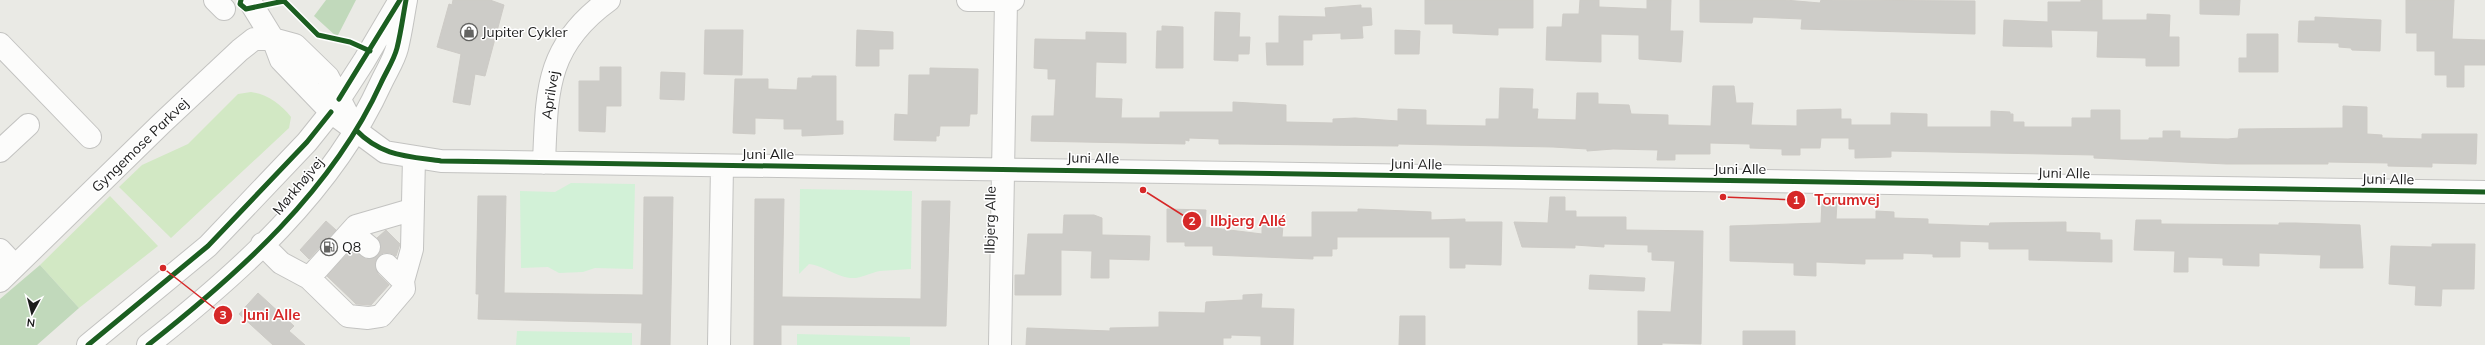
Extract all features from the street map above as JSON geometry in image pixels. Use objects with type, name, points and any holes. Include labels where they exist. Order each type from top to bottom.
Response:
[{"type":"street","points":[[249,0],[273,39],[281,60],[335,106],[356,130]]},
{"type":"street","name":"Mørkhøjvej","points":[[88,345],[208,246],[307,142],[335,106],[400,0]]},
{"type":"street","name":"Mørkhøjvej","points":[[148,345],[203,301],[262,244],[320,181],[356,130],[374,99],[397,48],[406,0]]},
{"type":"street","name":"Aprilvej","points":[[544,163],[547,100],[554,68],[574,33],[590,15],[609,0]]},
{"type":"street","points":[[968,0],[1008,0]]},
{"type":"street","name":"Ilbjerg Alle","points":[[1000,345],[1002,168],[1008,0]]},
{"type":"street","name":"Gyngemose Parkvej","points":[[0,250],[8,274],[240,50],[254,39],[273,39]]},
{"type":"street","points":[[0,44],[90,138]]},
{"type":"street","points":[[0,151],[28,125]]},
{"type":"street","name":"Juni Alle","points":[[356,130],[366,140],[385,152],[441,161],[722,166],[1002,168],[2485,192]]},
{"type":"street","points":[[262,244],[282,264],[309,278],[348,316],[368,318],[381,316],[404,289],[403,281],[412,249],[411,210],[414,188],[414,157]]},
{"type":"street","name":"Juni Alle","points":[[719,345],[722,166]]},
{"type":"street","points":[[309,278],[356,226],[411,210]]},
{"type":"street","points":[[351,232],[369,247]]},
{"type":"street","points":[[388,265],[403,281]]},
{"type":"green space","points":[[326,0],[356,0],[337,37],[314,16]]},
{"type":"green space","points":[[251,92],[268,97],[283,108],[291,117],[289,128],[171,238],[119,187],[142,165],[188,144],[238,94]]},
{"type":"green space","points":[[571,183],[635,184],[633,269],[595,268],[583,272],[559,273],[548,267],[521,268],[520,191],[555,192]]},
{"type":"green space","points":[[800,189],[912,191],[911,269],[880,271],[858,278],[850,278],[809,264],[799,274]]},
{"type":"green space","points":[[110,196],[158,246],[79,308],[40,265]]},
{"type":"green space","points":[[40,265],[79,308],[37,345],[0,345],[0,299]]},
{"type":"green space","points":[[517,331],[632,333],[632,345],[516,345]]},
{"type":"green space","points":[[797,334],[910,337],[910,345],[797,345]]},
{"type":"building","name":"Jupiter Cykler","points":[[453,0],[490,0],[504,5],[485,76],[475,74],[470,105],[453,102],[461,54],[437,47],[449,4],[452,5]]},
{"type":"building","points":[[1425,0],[1533,0],[1533,28],[1498,28],[1498,35],[1453,33],[1453,24],[1425,24]]},
{"type":"building","points":[[1580,0],[1599,0],[1599,7],[1647,9],[1647,0],[1671,0],[1670,31],[1683,31],[1681,62],[1639,59],[1639,35],[1601,34],[1601,62],[1546,60],[1547,27],[1562,27],[1563,14],[1579,14]]},
{"type":"building","points":[[1700,0],[1785,0],[1820,3],[1821,0],[1975,1],[1975,34],[1801,29],[1802,19],[1753,17],[1752,23],[1700,22]]},
{"type":"building","points":[[2081,0],[2102,0],[2102,20],[2147,20],[2147,14],[2170,15],[2169,37],[2179,37],[2179,66],[2146,66],[2146,58],[2097,57],[2098,31],[2051,30],[2052,47],[2003,46],[2004,20],[2048,22],[2048,2],[2081,2]]},
{"type":"building","points":[[2200,0],[2240,0],[2239,15],[2200,14]]},
{"type":"building","points":[[2406,0],[2454,0],[2452,39],[2485,40],[2485,65],[2464,65],[2464,87],[2447,87],[2447,75],[2435,75],[2435,51],[2417,51],[2417,33],[2406,33]]},
{"type":"building","points":[[1361,5],[1361,8],[1371,8],[1372,25],[1362,26],[1363,38],[1341,39],[1341,33],[1312,34],[1312,40],[1303,40],[1303,65],[1267,65],[1266,43],[1279,43],[1279,16],[1326,17],[1325,8]]},
{"type":"building","points":[[1215,12],[1240,13],[1239,37],[1250,37],[1249,54],[1238,54],[1238,61],[1214,60]]},
{"type":"building","points":[[2315,17],[2381,20],[2380,51],[2352,50],[2351,48],[2339,47],[2339,43],[2298,42],[2299,21],[2315,21]]},
{"type":"building","points":[[1162,26],[1183,27],[1183,68],[1156,68],[1157,31],[1162,31]]},
{"type":"building","points":[[705,30],[743,30],[742,75],[704,74]]},
{"type":"building","points":[[857,30],[893,32],[893,49],[879,49],[879,66],[856,66]]},
{"type":"building","points":[[1395,30],[1420,31],[1419,54],[1395,54]]},
{"type":"building","points":[[1086,32],[1126,33],[1126,63],[1096,62],[1095,98],[1122,99],[1121,118],[1160,118],[1160,112],[1233,112],[1233,102],[1286,105],[1286,122],[1333,123],[1333,119],[1355,118],[1398,121],[1398,109],[1426,110],[1426,125],[1486,126],[1486,119],[1499,119],[1500,88],[1533,89],[1532,109],[1538,109],[1537,119],[1576,120],[1577,93],[1598,93],[1598,104],[1629,105],[1631,114],[1668,115],[1668,125],[1711,126],[1713,86],[1734,86],[1736,103],[1753,103],[1751,125],[1797,126],[1797,110],[1841,109],[1841,119],[1851,119],[1851,125],[1891,125],[1891,113],[1927,114],[1927,127],[1991,127],[1991,111],[2010,112],[2010,114],[2013,114],[2013,122],[2024,122],[2024,127],[2072,127],[2072,118],[2091,118],[2091,110],[2120,110],[2120,140],[2149,140],[2149,138],[2163,138],[2163,131],[2180,131],[2180,138],[2228,139],[2238,138],[2239,129],[2343,128],[2343,106],[2367,107],[2367,134],[2382,135],[2382,138],[2422,139],[2422,134],[2477,134],[2476,164],[2432,163],[2432,167],[2388,166],[2388,163],[2328,162],[2328,164],[2227,164],[2094,158],[2094,155],[1891,151],[1891,157],[1855,158],[1855,149],[1849,149],[1849,138],[1821,138],[1820,148],[1800,148],[1800,155],[1782,155],[1782,149],[1750,148],[1750,144],[1710,143],[1710,154],[1675,154],[1675,160],[1657,160],[1658,150],[1613,149],[1587,151],[1587,149],[1553,147],[1398,144],[1398,146],[1219,144],[1219,139],[1189,138],[1189,141],[1185,140],[1185,144],[1031,141],[1032,116],[1054,116],[1056,79],[1048,79],[1048,69],[1034,68],[1035,39],[1086,40]]},
{"type":"building","points":[[2247,34],[2278,34],[2278,72],[2239,72],[2239,58],[2247,58]]},
{"type":"building","points":[[600,67],[621,67],[621,106],[606,106],[605,132],[579,131],[579,81],[600,81]]},
{"type":"building","points":[[930,68],[978,69],[977,114],[970,114],[969,126],[940,126],[939,136],[936,136],[936,141],[894,140],[895,114],[908,115],[909,75],[930,75]]},
{"type":"building","points":[[661,72],[685,73],[684,100],[660,99]]},
{"type":"building","points":[[812,76],[836,76],[836,121],[843,121],[843,134],[802,136],[802,129],[784,129],[784,119],[755,118],[755,134],[733,133],[735,79],[768,79],[768,89],[797,90],[798,78],[812,78]]},
{"type":"building","points":[[478,196],[506,196],[504,293],[643,295],[644,197],[673,197],[670,345],[641,345],[642,323],[478,319],[479,294],[476,294]]},
{"type":"building","points":[[1550,197],[1565,197],[1565,211],[1576,211],[1576,217],[1626,217],[1626,230],[1703,231],[1701,344],[1662,343],[1662,345],[1638,345],[1638,311],[1671,312],[1675,261],[1652,260],[1652,252],[1648,252],[1648,245],[1604,244],[1604,247],[1575,245],[1575,248],[1522,247],[1514,222],[1548,223]]},
{"type":"building","points":[[755,199],[784,199],[782,297],[921,299],[922,201],[950,201],[946,326],[781,325],[781,345],[754,345]]},
{"type":"building","points":[[1822,201],[1837,202],[1836,219],[1876,219],[1876,211],[1894,212],[1894,218],[1928,219],[1928,224],[1989,226],[1990,223],[2066,222],[2066,232],[2100,233],[2100,240],[2112,240],[2112,262],[2029,260],[2029,249],[1989,249],[1989,242],[1960,241],[1960,257],[1933,257],[1933,254],[1903,253],[1903,259],[1865,259],[1865,264],[1816,262],[1816,276],[1794,275],[1794,263],[1730,261],[1730,226],[1821,223]]},
{"type":"building","points":[[1167,209],[1206,210],[1205,227],[1262,234],[1262,224],[1283,225],[1282,237],[1312,237],[1312,212],[1358,212],[1358,209],[1431,212],[1431,220],[1465,219],[1465,222],[1502,222],[1501,265],[1465,264],[1465,268],[1450,268],[1450,237],[1337,237],[1337,249],[1332,249],[1332,256],[1313,256],[1313,259],[1213,255],[1213,246],[1185,246],[1185,242],[1167,242]]},
{"type":"building","points":[[1064,215],[1094,215],[1102,218],[1102,235],[1150,236],[1149,260],[1109,259],[1109,278],[1091,278],[1092,251],[1061,250],[1061,295],[1015,295],[1015,275],[1025,275],[1028,234],[1063,234]]},
{"type":"building","points":[[2136,220],[2161,220],[2161,224],[2279,225],[2279,223],[2295,223],[2360,225],[2363,268],[2320,268],[2321,255],[2259,253],[2259,266],[2223,265],[2223,258],[2188,257],[2188,272],[2174,272],[2175,251],[2134,250]]},
{"type":"building","points":[[326,221],[336,230],[309,259],[300,250]]},
{"type":"building","points":[[386,230],[400,244],[396,256],[390,253],[383,253],[375,262],[378,274],[389,285],[371,305],[356,304],[327,276],[352,249],[366,259],[378,255],[381,249],[377,238]]},
{"type":"building","points":[[2432,244],[2475,244],[2474,289],[2442,289],[2441,306],[2415,305],[2416,286],[2389,284],[2391,246],[2432,247]]},
{"type":"building","points":[[1590,275],[1645,278],[1644,291],[1589,289]]},
{"type":"building","points":[[258,293],[294,326],[289,331],[305,345],[273,345],[239,314]]},
{"type":"building","points":[[1262,294],[1261,308],[1294,309],[1293,345],[1261,345],[1261,336],[1231,335],[1231,338],[1223,338],[1223,345],[1026,345],[1027,328],[1110,331],[1110,328],[1159,327],[1159,312],[1205,313],[1206,302],[1243,300],[1243,295]]},
{"type":"building","points":[[1400,316],[1425,316],[1425,345],[1399,345]]},
{"type":"building","points":[[1743,331],[1795,331],[1795,345],[1743,345]]},
{"type":"cycle path","points":[[241,0],[240,4],[246,9],[284,1],[318,35],[350,42],[370,51]]},
{"type":"cycle path","points":[[339,99],[400,0]]},
{"type":"cycle path","points":[[148,345],[215,289],[280,228],[337,160],[361,122],[394,57],[406,0]]},
{"type":"cycle path","points":[[88,345],[208,246],[307,142],[331,112]]},
{"type":"cycle path","points":[[356,130],[365,139],[385,150],[405,156],[441,161],[2485,192]]},
{"type":"place","name":"Jupiter Cykler","points":[[469,32]]},
{"type":"place","name":"Ilbjerg Allé","points":[[1143,190]]},
{"type":"place","name":"Torumvej","points":[[1723,197]]},
{"type":"place","name":"Q8","points":[[329,247]]},
{"type":"place","name":"Juni Alle","points":[[163,268]]}]
